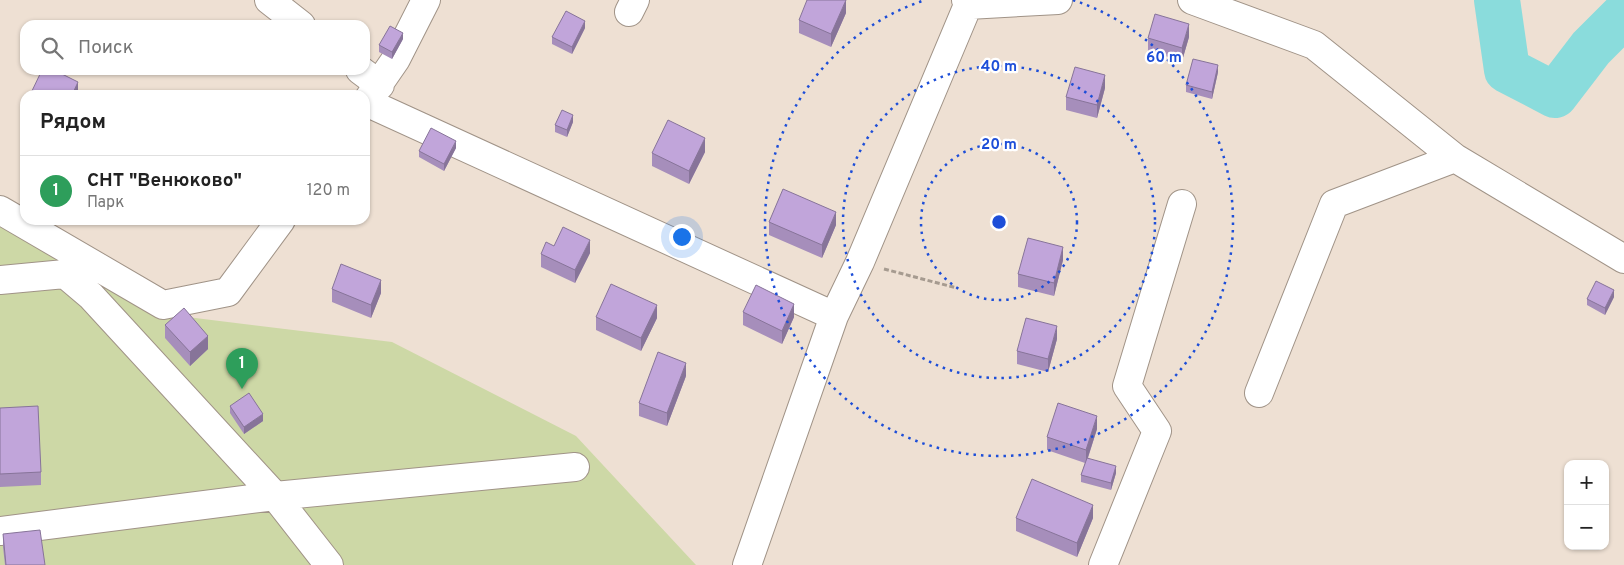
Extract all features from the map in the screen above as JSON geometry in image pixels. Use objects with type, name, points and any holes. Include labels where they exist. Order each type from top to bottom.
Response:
[{"type":"street","points":[[269,0],[295,20]]},
{"type":"street","points":[[368,90],[426,0]]},
{"type":"street","points":[[748,565],[834,316],[860,262],[967,2],[1058,0]]},
{"type":"street","points":[[1192,0],[1314,45],[1455,158],[1624,259]]},
{"type":"street","points":[[370,91],[834,316]]},
{"type":"street","points":[[1258,393],[1334,204],[1455,158]]},
{"type":"street","points":[[1103,565],[1158,431],[1127,386],[1182,204]]},
{"type":"street","points":[[0,210],[20,222]]},
{"type":"street","points":[[26,225],[163,305],[228,292],[277,225]]},
{"type":"street","points":[[0,280],[65,274],[91,296],[275,496],[329,565]]},
{"type":"street","points":[[0,532],[275,496],[576,467]]},
{"type":"path","points":[[860,262],[957,288]]},
{"type":"green space","points":[[0,218],[171,315],[392,342],[576,436],[696,565],[0,565]]},
{"type":"building","points":[[807,0],[846,0],[831,34],[799,20]]},
{"type":"building","points":[[566,11],[585,21],[572,47],[552,37]]},
{"type":"building","points":[[1155,14],[1189,24],[1182,48],[1148,38]]},
{"type":"building","points":[[390,26],[403,33],[392,52],[379,45]]},
{"type":"building","points":[[1193,59],[1218,65],[1212,92],[1186,85]]},
{"type":"building","points":[[1075,67],[1105,75],[1097,105],[1066,97]]},
{"type":"building","points":[[40,75],[64,75],[78,82],[74,90],[32,90]]},
{"type":"building","points":[[562,110],[573,115],[567,130],[555,125]]},
{"type":"building","points":[[668,120],[705,138],[689,171],[652,153]]},
{"type":"building","points":[[431,128],[456,141],[444,164],[419,151]]},
{"type":"building","points":[[783,189],[836,212],[822,245],[769,222]]},
{"type":"building","points":[[563,227],[590,240],[575,270],[541,254],[546,242],[554,246]]},
{"type":"building","points":[[1028,238],[1063,247],[1054,283],[1018,274]]},
{"type":"building","points":[[341,264],[381,280],[371,305],[332,289]]},
{"type":"building","points":[[1596,281],[1614,290],[1605,308],[1587,299]]},
{"type":"building","points":[[611,284],[657,305],[641,338],[596,317]]},
{"type":"building","points":[[756,285],[794,304],[782,331],[743,312]]},
{"type":"building","points":[[184,308],[208,336],[190,352],[165,325]]},
{"type":"building","points":[[1026,318],[1057,326],[1048,359],[1017,351]]},
{"type":"building","points":[[658,352],[686,363],[667,413],[639,403]]},
{"type":"building","points":[[249,393],[263,414],[244,427],[230,406]]},
{"type":"building","points":[[1058,403],[1097,416],[1086,450],[1047,437]]},
{"type":"building","points":[[38,406],[41,472],[0,474],[0,408]]},
{"type":"building","points":[[1087,458],[1116,466],[1111,483],[1081,475]]},
{"type":"building","points":[[1032,479],[1093,505],[1077,543],[1016,518]]},
{"type":"building","points":[[40,530],[45,565],[6,565],[3,534]]},
{"type":"waterway","points":[[1497,0],[1507,70],[1555,95],[1591,48],[1624,15]]},
{"type":"place","name":"СНТ \"Венюково\"","points":[[242,389]]}]
